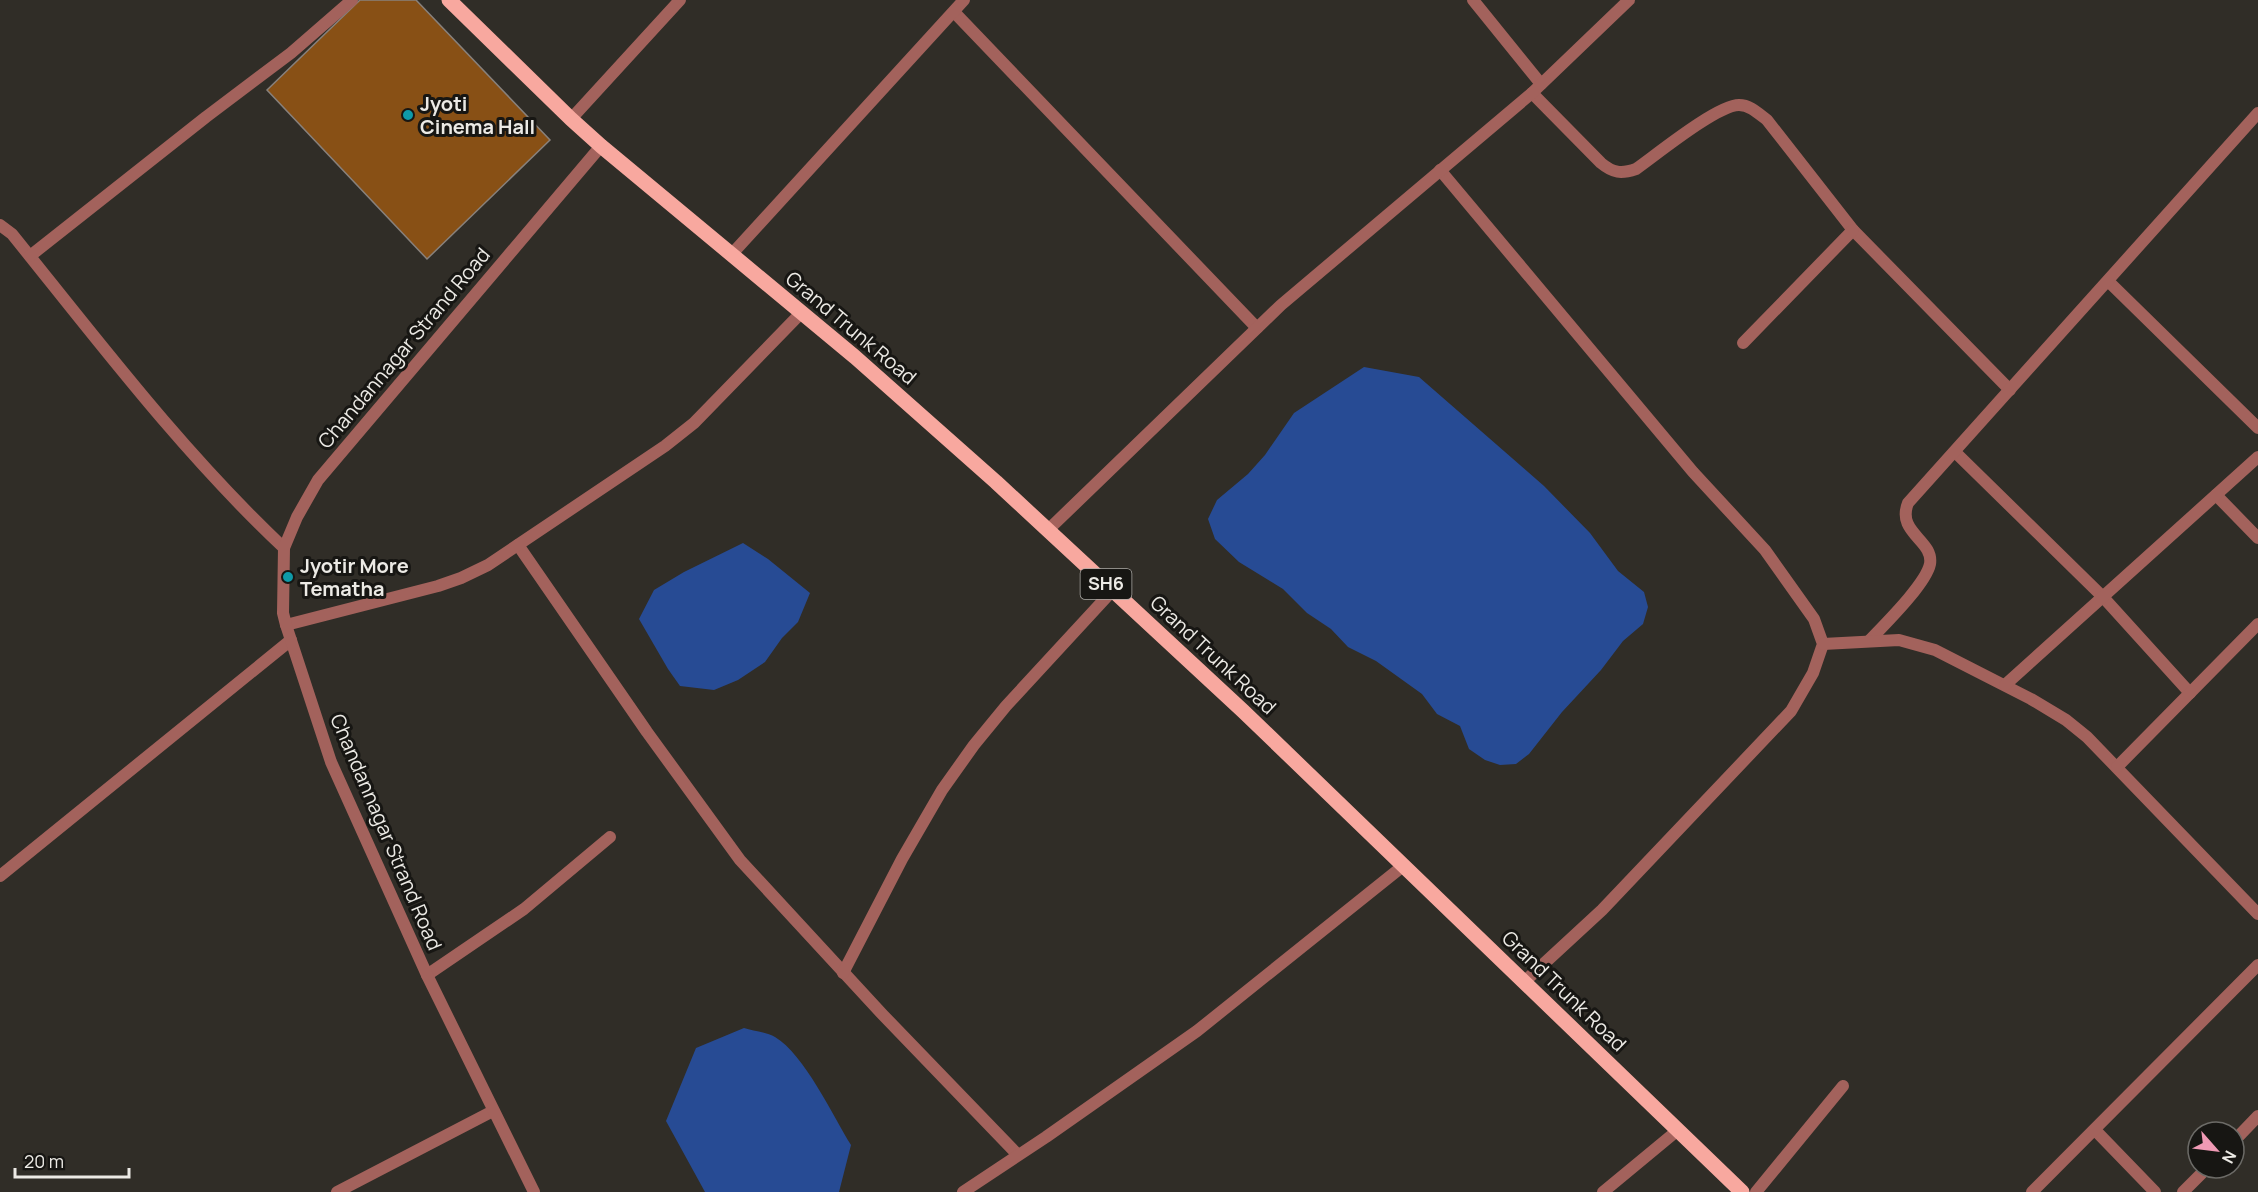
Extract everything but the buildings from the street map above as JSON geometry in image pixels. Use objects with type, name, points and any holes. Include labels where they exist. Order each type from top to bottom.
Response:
[{"type":"main road","name":"Grand Trunk Road","points":[[448,0],[601,146],[934,427],[1048,530],[1243,711],[1742,1192]]},
{"type":"street","points":[[30,256],[291,53],[352,0]]},
{"type":"street","points":[[571,119],[680,0]]},
{"type":"street","points":[[731,255],[964,0]]},
{"type":"street","points":[[1473,0],[1541,84]]},
{"type":"street","points":[[1048,530],[1281,305],[1532,93],[1629,0]]},
{"type":"street","points":[[954,12],[1257,328]]},
{"type":"street","points":[[1532,93],[1601,163],[1610,171],[1622,173],[1636,169],[1721,109],[1739,105],[1752,108],[1767,120],[1853,230],[2010,390]]},
{"type":"street","points":[[1869,641],[1920,584],[1928,571],[1930,562],[1928,553],[1906,524],[1904,514],[1908,503],[2258,113]]},
{"type":"street","name":"Chandannagar Strand Road","points":[[534,1192],[427,975],[331,762],[282,613],[284,548],[297,517],[318,480],[601,146]]},
{"type":"street","points":[[1440,170],[1693,472],[1765,550],[1814,619],[1823,644],[1813,673],[1791,711],[1602,910],[1524,982]]},
{"type":"street","points":[[1,224],[12,234],[151,406],[245,512],[284,548]]},
{"type":"street","points":[[1743,343],[1853,230]]},
{"type":"street","points":[[2108,281],[2258,428]]},
{"type":"street","points":[[286,625],[438,586],[488,565],[665,446],[686,429],[801,313]]},
{"type":"street","points":[[1955,452],[2103,597],[2190,693]]},
{"type":"street","points":[[2005,685],[2258,457]]},
{"type":"street","points":[[2216,495],[2258,538]]},
{"type":"street","points":[[518,545],[740,860],[843,973],[1018,1155]]},
{"type":"street","points":[[843,973],[902,859],[942,790],[974,745],[1006,706],[1113,590]]},
{"type":"street","points":[[2117,767],[2258,624]]},
{"type":"street","points":[[0,876],[291,640]]},
{"type":"street","points":[[1823,644],[1899,640],[1935,650],[2005,685],[2066,720],[2117,767],[2258,914]]},
{"type":"street","points":[[427,975],[524,909],[610,837]]},
{"type":"street","points":[[963,1192],[1197,1031],[1402,866]]},
{"type":"street","points":[[2032,1192],[2258,965]]},
{"type":"street","points":[[1756,1192],[1843,1086]]},
{"type":"street","points":[[338,1192],[493,1110]]},
{"type":"street","points":[[2246,1130],[2257,1119]]},
{"type":"street","points":[[1603,1192],[1678,1130]]},
{"type":"street","points":[[2096,1130],[2155,1192]]},
{"type":"street","points":[[2183,1192],[2195,1180]]},
{"type":"water","points":[[1364,367],[1419,377],[1544,486],[1590,533],[1618,571],[1644,592],[1648,607],[1643,624],[1623,641],[1529,754],[1516,764],[1500,765],[1485,760],[1469,749],[1460,726],[1437,714],[1422,694],[1376,661],[1348,647],[1331,629],[1307,613],[1283,589],[1239,562],[1215,539],[1208,519],[1217,500],[1248,474],[1265,455],[1294,413]]},
{"type":"water","points":[[743,543],[768,559],[810,593],[798,622],[782,638],[765,662],[738,680],[714,690],[680,686],[639,619],[654,590],[684,572]]},
{"type":"water","points":[[744,1028],[772,1035],[786,1045],[807,1071],[827,1103],[851,1145],[839,1192],[705,1192],[666,1121],[696,1048]]},
{"type":"place","name":"Jyoti Cinema Hall","points":[[408,115]]},
{"type":"place","name":"Jyotir More Tematha","points":[[288,577]]}]
